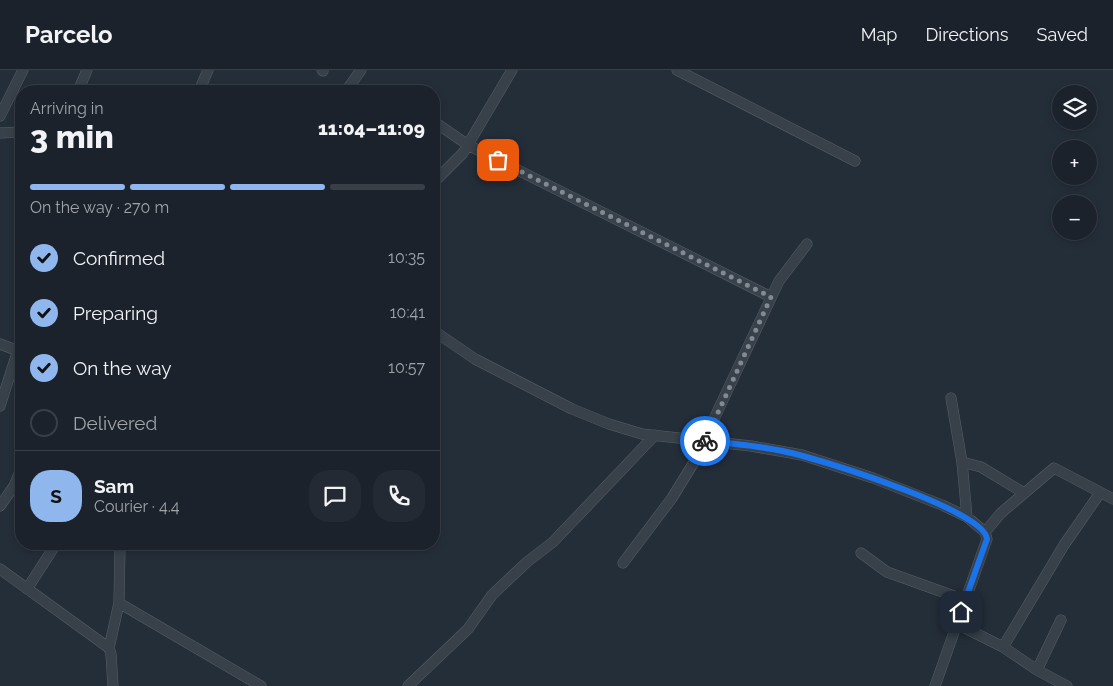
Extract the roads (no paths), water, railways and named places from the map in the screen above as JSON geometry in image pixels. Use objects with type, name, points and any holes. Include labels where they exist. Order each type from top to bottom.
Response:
[{"type":"street","points":[[16,85],[23,70]]},
{"type":"street","points":[[81,85],[87,70]]},
{"type":"street","points":[[202,85],[208,70]]},
{"type":"street","points":[[350,85],[361,70]]},
{"type":"street","points":[[440,176],[463,153],[512,70]]},
{"type":"street","points":[[677,70],[855,161]]},
{"type":"street","points":[[0,116],[15,86]]},
{"type":"street","points":[[440,126],[468,145],[771,297]]},
{"type":"street","points":[[0,133],[15,132]]},
{"type":"street","points":[[623,563],[672,498],[705,441],[771,297],[779,282],[807,244]]},
{"type":"street","points":[[440,336],[475,359],[572,409],[609,424],[642,434],[751,446],[802,455],[873,478],[967,517],[985,532],[987,539],[935,686]]},
{"type":"street","points":[[0,344],[15,349]]},
{"type":"street","points":[[0,406],[15,365]]},
{"type":"street","points":[[951,398],[962,462],[967,517]]},
{"type":"street","points":[[408,686],[468,629],[492,595],[527,562],[553,542],[655,435]]},
{"type":"street","points":[[962,462],[981,467],[1024,493]]},
{"type":"street","points":[[985,532],[1001,513],[1054,468],[1113,499]]},
{"type":"street","points":[[0,506],[15,484]]},
{"type":"street","points":[[1003,647],[1064,545],[1100,493]]},
{"type":"street","points":[[27,589],[52,550]]},
{"type":"street","points":[[113,686],[109,648],[118,603],[120,550]]},
{"type":"street","points":[[861,553],[887,572],[965,600]]},
{"type":"street","points":[[0,569],[109,648]]},
{"type":"street","points":[[118,603],[260,686]]},
{"type":"street","points":[[1036,670],[1061,620]]},
{"type":"street","points":[[957,624],[1003,647],[1036,670],[1068,686]]}]
